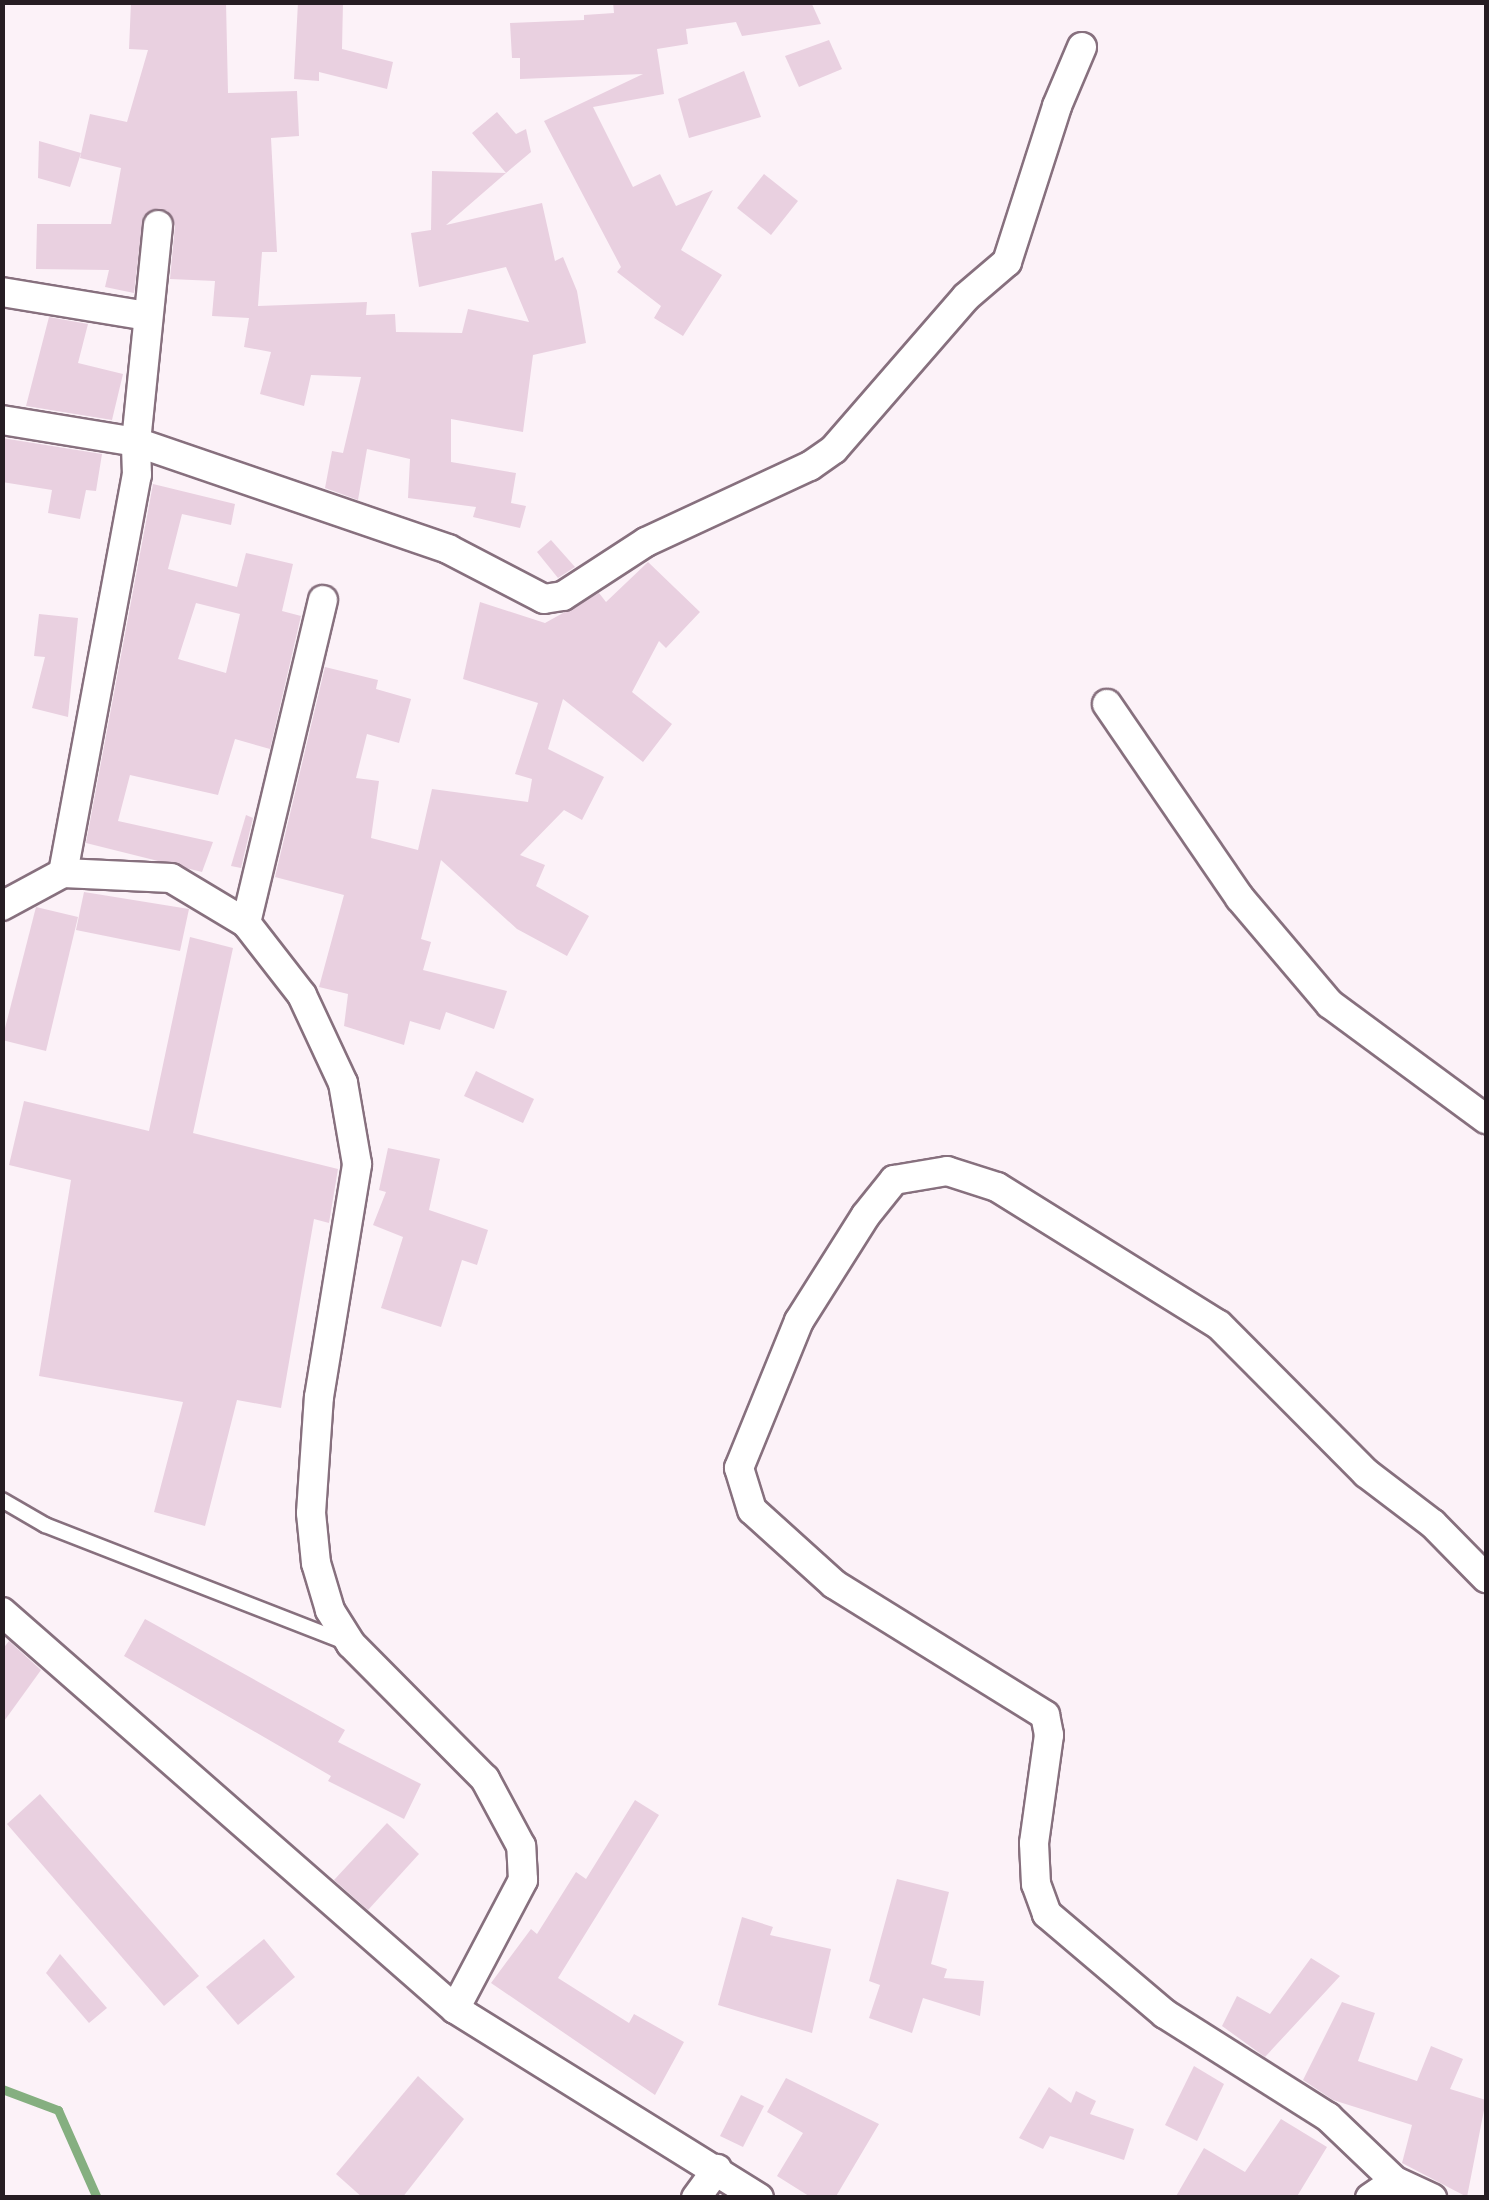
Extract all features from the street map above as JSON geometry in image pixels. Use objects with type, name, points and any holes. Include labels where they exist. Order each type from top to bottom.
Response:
[{"type":"street","points":[[2,420],[136,442],[448,548],[544,599],[563,596],[646,542],[810,466],[834,449],[966,297],[1008,262],[1056,106],[1082,47]]},
{"type":"street","points":[[63,873],[136,476],[146,316],[158,226]]},
{"type":"street","points":[[2,292],[146,316]]},
{"type":"street","points":[[246,923],[323,600]]},
{"type":"street","points":[[1107,704],[1240,898],[1330,1004],[1486,1119]]},
{"type":"street","points":[[2,906],[63,873],[171,878],[246,923],[326,1036],[355,1129],[355,1202],[319,1397],[310,1513],[330,1610],[351,1644],[485,1779],[520,1846],[523,1880],[455,2009]]},
{"type":"street","points":[[1432,2198],[1394,2181],[1328,2117],[1165,2014],[1047,1914],[1036,1884],[1034,1844],[1048,1736],[1044,1716],[834,1584],[752,1510],[739,1484],[740,1468],[799,1321],[866,1215],[894,1180],[947,1171],[997,1187],[1219,1326],[1366,1472],[1433,1524],[1486,1578]]},
{"type":"street","points":[[2,1612],[455,2009],[759,2198]]},
{"type":"street","points":[[696,2198],[717,2169]]},
{"type":"street","points":[[1370,2198],[1394,2181]]},
{"type":"lane","points":[[2,1500],[44,1524],[351,1644]]},
{"type":"building","points":[[131,2],[226,2],[228,93],[297,91],[299,136],[271,138],[277,252],[262,252],[258,306],[367,302],[366,315],[395,314],[396,332],[462,333],[468,309],[529,322],[506,267],[419,287],[411,233],[431,230],[432,171],[506,173],[446,225],[542,203],[555,261],[563,257],[577,291],[586,343],[533,355],[523,432],[451,419],[451,462],[516,473],[511,503],[526,506],[520,528],[473,517],[476,507],[408,498],[410,459],[367,449],[358,500],[325,488],[332,451],[343,453],[361,377],[311,375],[304,406],[260,394],[271,352],[244,347],[249,318],[212,316],[215,281],[170,279],[175,226],[167,210],[143,216],[134,293],[105,287],[109,270],[36,269],[37,224],[111,224],[121,168],[80,158],[90,114],[127,122],[148,50],[129,49]]},
{"type":"building","points":[[298,2],[343,2],[342,49],[393,62],[387,89],[319,72],[319,81],[294,79]]},
{"type":"building","points":[[613,2],[811,2],[821,24],[742,36],[736,22],[686,29],[688,44],[657,49],[664,94],[593,107],[633,187],[660,174],[676,206],[713,190],[681,250],[722,275],[683,336],[654,318],[661,306],[617,272],[621,267],[544,121],[643,74],[520,79],[520,58],[512,58],[510,23],[584,20],[584,15],[614,13]]},
{"type":"building","points":[[829,40],[842,69],[799,87],[785,56]]},
{"type":"building","points":[[744,71],[761,117],[689,138],[678,99]]},
{"type":"building","points":[[497,112],[516,134],[526,129],[531,152],[506,173],[472,133]]},
{"type":"building","points":[[39,141],[81,153],[70,187],[38,178]]},
{"type":"building","points":[[764,174],[798,201],[771,235],[737,208]]},
{"type":"building","points":[[49,317],[88,324],[78,363],[123,374],[112,420],[26,406]]},
{"type":"building","points":[[2,438],[102,454],[96,491],[86,490],[80,519],[48,513],[52,490],[2,482]]},
{"type":"building","points":[[153,484],[235,504],[231,525],[182,514],[168,569],[237,587],[246,553],[293,564],[282,611],[301,616],[270,749],[235,739],[218,795],[130,775],[118,821],[213,842],[202,872],[86,843]],"holes":[[[196,603],[240,614],[226,673],[178,659]]]},
{"type":"building","points":[[551,540],[575,567],[558,578],[537,552]]},
{"type":"building","points":[[648,562],[700,612],[666,648],[659,641],[632,692],[672,724],[643,762],[563,699],[548,749],[604,777],[582,820],[564,810],[520,855],[545,865],[536,886],[589,916],[567,956],[517,929],[441,860],[421,939],[431,942],[423,970],[507,991],[494,1029],[446,1012],[440,1030],[410,1021],[404,1045],[344,1026],[348,994],[319,987],[344,895],[275,877],[325,667],[378,680],[376,689],[411,699],[399,743],[367,734],[356,778],[379,781],[371,838],[418,850],[432,789],[528,802],[532,779],[515,774],[538,703],[463,679],[480,602],[545,623],[599,593],[606,602]]},
{"type":"building","points":[[39,614],[78,618],[68,717],[32,708],[45,657],[34,656]]},
{"type":"building","points":[[246,815],[253,818],[241,868],[231,866]]},
{"type":"building","points":[[84,892],[189,909],[180,951],[76,930]]},
{"type":"building","points":[[36,907],[78,917],[46,1051],[2,1040]]},
{"type":"building","points":[[190,937],[233,948],[193,1133],[338,1169],[329,1223],[314,1219],[281,1408],[237,1400],[205,1526],[154,1512],[183,1402],[39,1376],[71,1180],[9,1165],[24,1101],[149,1131]]},
{"type":"building","points":[[476,1071],[534,1099],[523,1123],[464,1096]]},
{"type":"building","points":[[388,1148],[440,1159],[429,1210],[488,1230],[477,1265],[462,1260],[441,1327],[381,1308],[403,1237],[373,1225],[386,1192],[379,1190]]},
{"type":"building","points":[[145,1619],[345,1730],[338,1742],[421,1784],[404,1819],[328,1781],[331,1776],[124,1656]]},
{"type":"building","points":[[9,1641],[41,1670],[2,1724],[2,1650]]},
{"type":"building","points":[[40,1794],[199,1976],[164,2006],[7,1824]]},
{"type":"building","points":[[635,1800],[659,1815],[558,1978],[629,2023],[634,2014],[684,2042],[655,2095],[491,1983],[531,1929],[537,1934],[576,1872],[586,1879]]},
{"type":"building","points":[[387,1823],[419,1854],[368,1910],[334,1880]]},
{"type":"building","points":[[897,1879],[949,1892],[931,1964],[947,1969],[944,1978],[984,1981],[980,2016],[923,1998],[912,2033],[869,2018],[880,1985],[869,1981]]},
{"type":"building","points":[[742,1917],[773,1927],[770,1935],[831,1949],[812,2033],[718,2005]]},
{"type":"building","points":[[264,1939],[295,1977],[238,2025],[206,1987]]},
{"type":"building","points":[[60,1954],[107,2008],[89,2023],[46,1973]]},
{"type":"building","points":[[1311,1958],[1340,1976],[1265,2057],[1222,2026],[1237,1996],[1270,2014]]},
{"type":"building","points":[[1342,2002],[1375,2013],[1358,2061],[1417,2081],[1431,2046],[1463,2059],[1450,2089],[1486,2100],[1467,2197],[1402,2163],[1412,2125],[1333,2100],[1303,2080]]},
{"type":"building","points":[[1194,2066],[1224,2084],[1197,2141],[1165,2125]]},
{"type":"building","points":[[418,2076],[464,2119],[402,2198],[363,2198],[336,2174]]},
{"type":"building","points":[[786,2078],[879,2124],[835,2198],[812,2198],[777,2176],[803,2133],[767,2112]]},
{"type":"building","points":[[1049,2087],[1071,2103],[1076,2091],[1096,2101],[1090,2114],[1134,2129],[1124,2160],[1050,2136],[1043,2149],[1019,2138]]},
{"type":"building","points":[[741,2095],[764,2106],[743,2147],[720,2136]]},
{"type":"building","points":[[1281,2119],[1327,2147],[1296,2198],[1175,2198],[1204,2148],[1245,2172]]},
{"type":"waterway","points":[[2,2089],[58,2110],[97,2198]]}]
